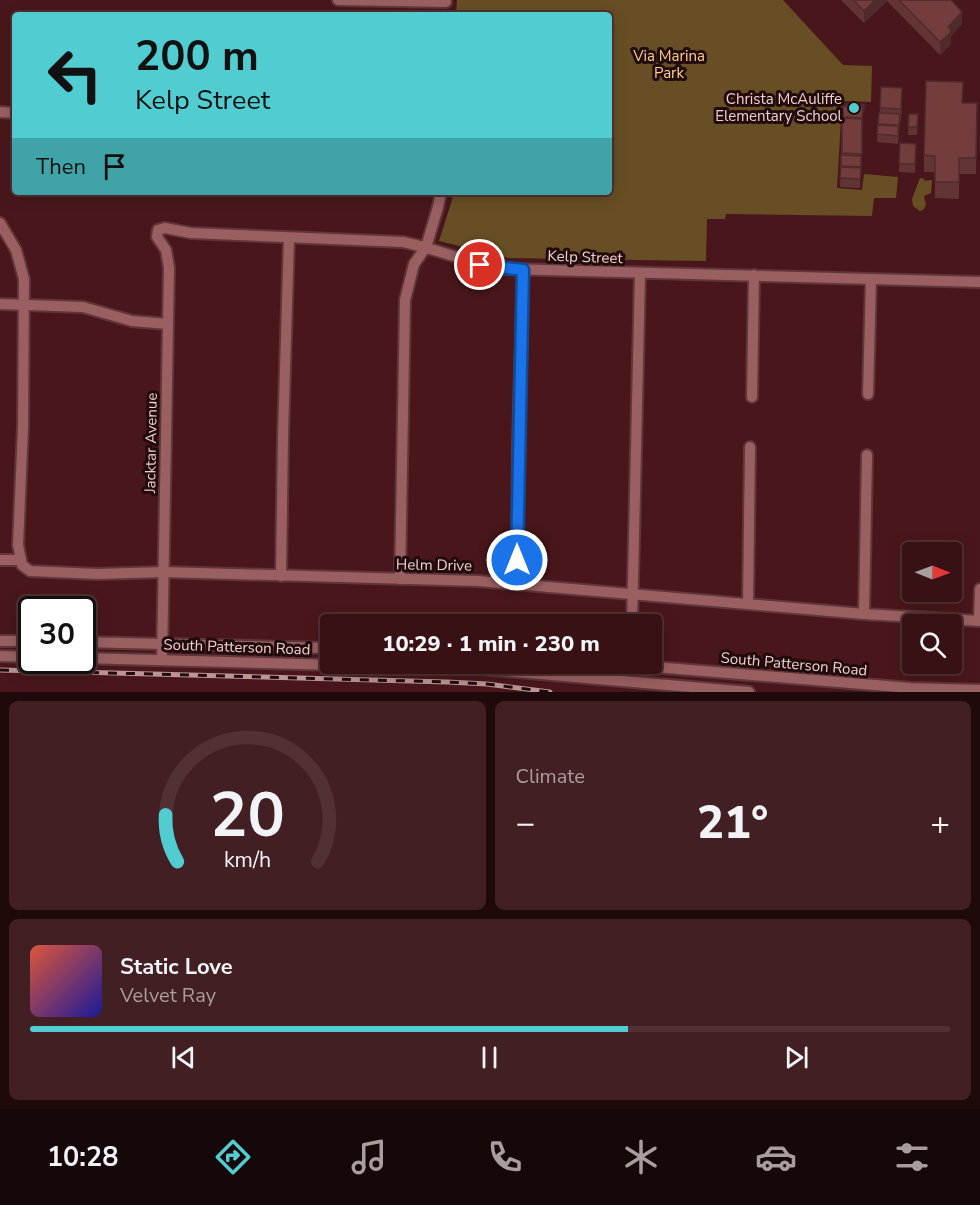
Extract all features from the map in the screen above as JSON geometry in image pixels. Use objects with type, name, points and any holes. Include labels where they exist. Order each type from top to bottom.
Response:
[{"type":"street","points":[[338,0],[446,1]]},
{"type":"street","points":[[400,579],[405,300],[414,264],[426,247],[440,195]]},
{"type":"street","points":[[0,223],[16,250],[21,264],[26,305],[18,545],[21,560]]},
{"type":"street","name":"Kelp Street","points":[[158,230],[165,228],[191,233],[391,241],[426,247],[480,265],[523,270],[980,282]]},
{"type":"street","name":"Jacktar Avenue","points":[[158,230],[158,237],[168,257],[162,660]]},
{"type":"street","points":[[281,576],[289,238]]},
{"type":"street","points":[[517,584],[523,270]]},
{"type":"street","points":[[632,614],[640,273]]},
{"type":"street","points":[[752,397],[754,275]]},
{"type":"street","points":[[868,394],[871,279]]},
{"type":"street","points":[[0,304],[83,308],[132,321],[168,324]]},
{"type":"street","points":[[748,604],[750,447]]},
{"type":"street","points":[[864,614],[867,455]]},
{"type":"street","name":"Helm Drive","points":[[0,560],[21,560],[26,569],[38,573],[164,572],[517,584],[864,614],[980,621]]},
{"type":"street","points":[[980,589],[980,621]]},
{"type":"street","points":[[0,641],[18,641]]},
{"type":"street","name":"South Patterson Road","points":[[96,642],[320,648]]},
{"type":"street","points":[[0,656],[18,657]]},
{"type":"street","name":"South Patterson Road","points":[[96,658],[482,669],[746,692]]},
{"type":"street","name":"South Patterson Road","points":[[662,667],[911,688],[980,690]]},
{"type":"street","points":[[630,674],[630,682]]},
{"type":"street","points":[[746,692],[752,676]]},
{"type":"street","points":[[752,676],[756,692]]},
{"type":"green space","name":"Via Marina Park","points":[[457,0],[783,0],[843,65],[872,66],[871,102],[842,101],[837,188],[862,190],[864,174],[898,177],[896,198],[874,198],[872,216],[726,214],[725,219],[707,219],[706,261],[508,258],[439,241],[453,195],[612,195],[612,12],[456,12]]},
{"type":"green space","points":[[920,178],[925,181],[932,180],[931,193],[924,196],[926,205],[920,211],[913,206],[912,199]]},
{"type":"building","points":[[853,0],[875,0],[864,11]]},
{"type":"building","points":[[899,0],[951,0],[962,12],[948,27],[951,30],[950,33],[940,42]]},
{"type":"building","points":[[926,81],[963,82],[962,103],[977,103],[976,158],[959,158],[959,182],[935,182],[935,156],[924,155]]},
{"type":"building","points":[[881,87],[902,88],[901,109],[880,108]]},
{"type":"building","points":[[845,104],[864,105],[864,109],[863,107],[845,106]]},
{"type":"building","points":[[843,106],[863,107],[862,118],[843,117]]},
{"type":"building","points":[[879,113],[900,114],[899,125],[878,124]]},
{"type":"building","points":[[909,114],[918,114],[917,127],[908,127]]},
{"type":"building","points":[[842,118],[862,119],[862,154],[842,153]]},
{"type":"building","points":[[878,125],[898,126],[898,136],[877,134]]},
{"type":"building","points":[[900,143],[916,144],[915,164],[899,164]]},
{"type":"building","points":[[841,155],[861,156],[861,167],[841,166]]},
{"type":"building","points":[[841,167],[861,168],[860,179],[840,178]]},
{"type":"railway","points":[[0,670],[447,682],[487,684],[550,692]]},
{"type":"place","name":"Christa McAuliffe Elementary School","points":[[854,108]]},
{"type":"route","points":[[480,265],[523,270],[517,560]]}]
